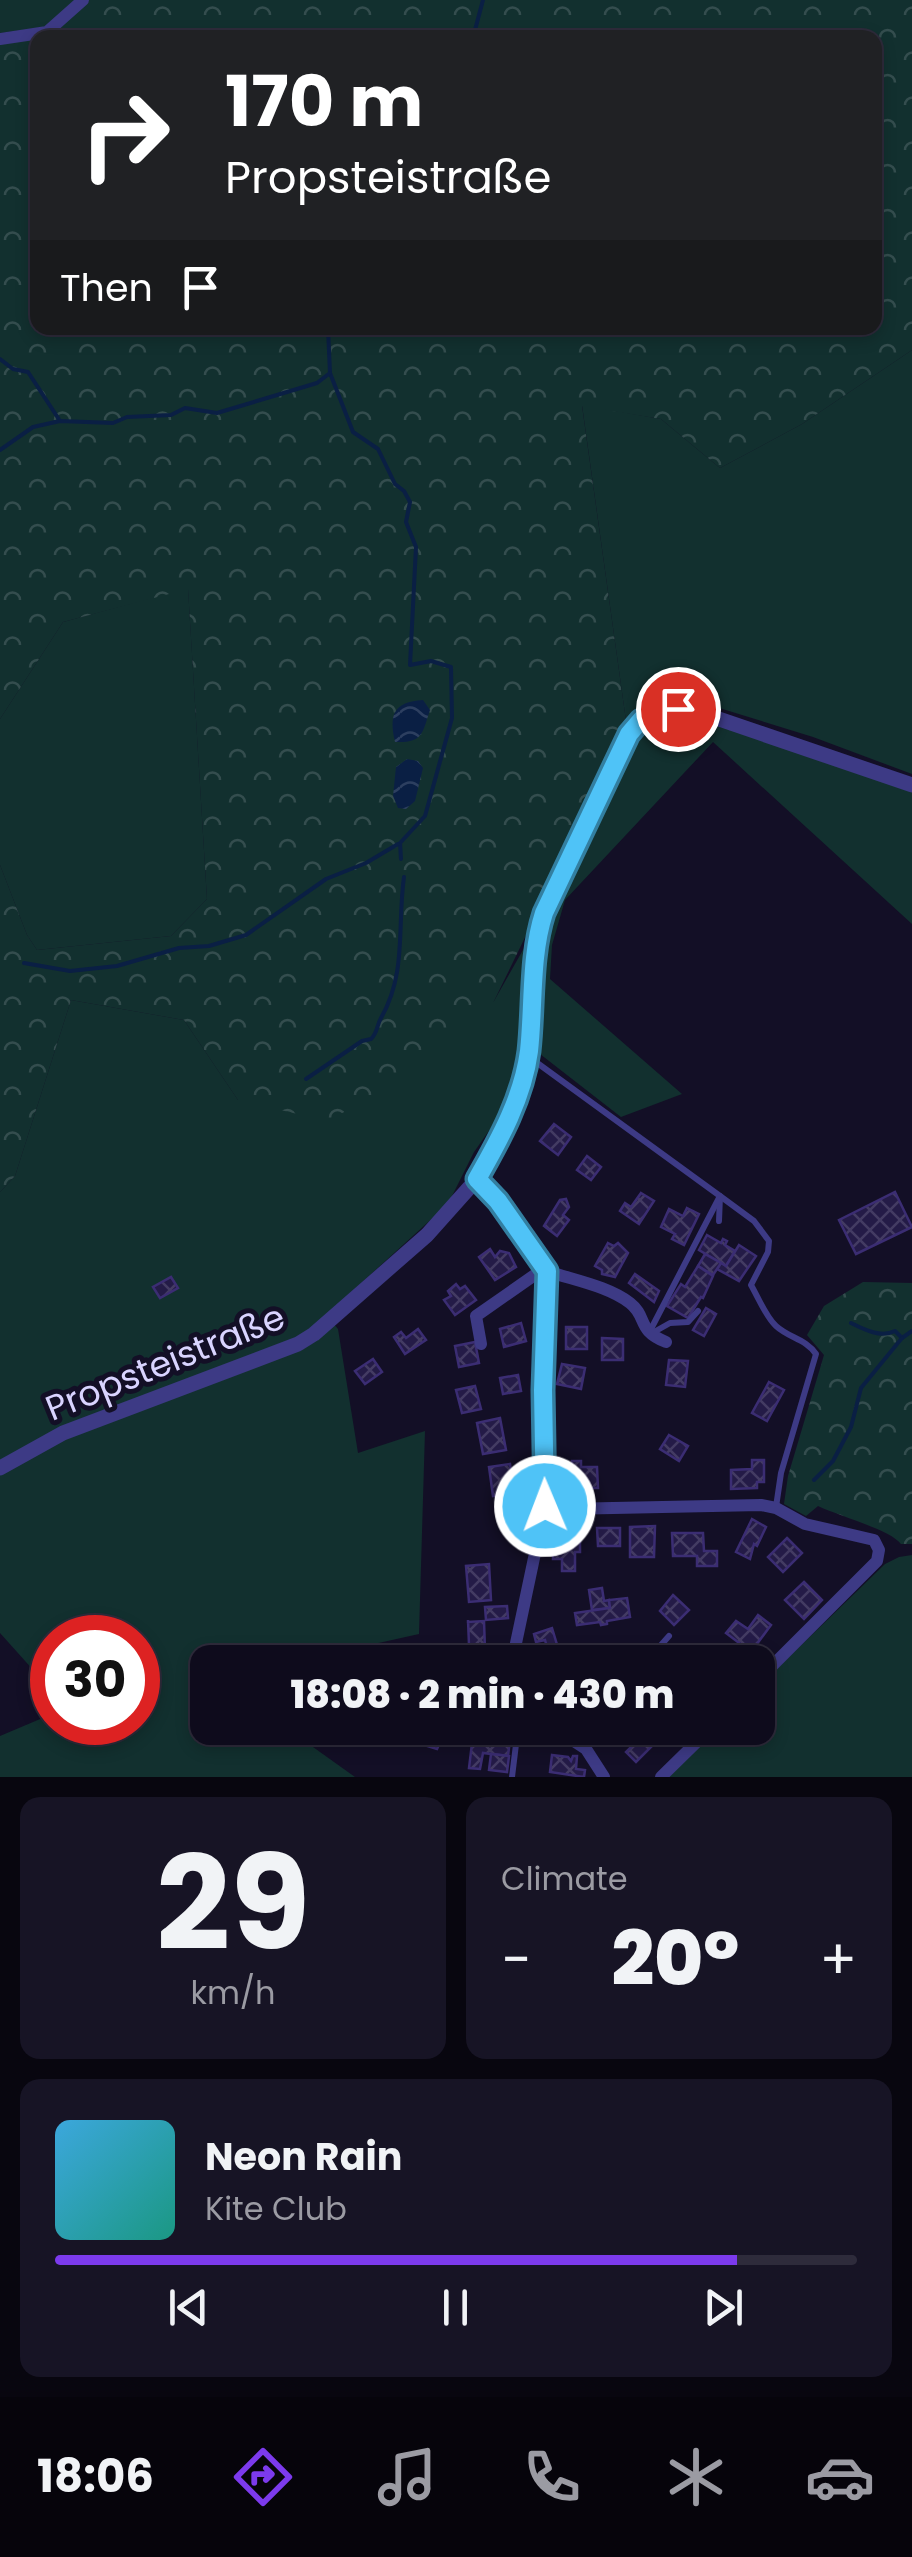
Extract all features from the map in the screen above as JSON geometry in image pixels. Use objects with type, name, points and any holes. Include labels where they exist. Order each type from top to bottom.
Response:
[{"type":"street","points":[[49,30],[83,0]]},
{"type":"street","points":[[0,38],[30,34]]},
{"type":"street","name":"Propsteistraße","points":[[0,1468],[63,1432],[298,1344],[427,1234],[477,1179],[517,1102],[528,1056],[539,928],[605,780],[629,734],[641,720],[678,709],[912,785]]},
{"type":"street","points":[[477,1179],[498,1201],[546,1269],[632,1304],[648,1335],[666,1342]]},
{"type":"street","points":[[481,1344],[476,1316],[546,1269]]},
{"type":"street","points":[[516,1645],[545,1506],[546,1269]]},
{"type":"street","points":[[545,1506],[761,1505],[776,1508],[805,1524],[874,1540],[879,1550],[878,1561],[775,1663]]},
{"type":"street","points":[[581,1745],[604,1777]]},
{"type":"street","points":[[662,1777],[692,1745]]},
{"type":"lane","points":[[528,1056],[754,1221],[769,1241],[768,1252],[750,1285],[778,1328],[810,1346],[816,1354],[781,1473],[776,1508]]},
{"type":"lane","points":[[719,1221],[720,1196]]},
{"type":"lane","points":[[648,1335],[720,1196]]},
{"type":"lane","points":[[648,1335],[670,1324],[688,1322],[698,1311]]},
{"type":"lane","points":[[661,1645],[669,1636]]},
{"type":"lane","points":[[512,1777],[516,1745]]},
{"type":"green space","points":[[0,0],[75,0],[45,27],[0,33]]},
{"type":"green space","points":[[75,0],[912,0],[912,350],[802,424],[720,468],[661,419],[582,406],[627,728],[494,1001],[413,1076],[327,1121],[238,1100],[184,1020],[71,1000],[15,1176],[0,1192],[0,865],[27,935],[37,950],[171,936],[207,899],[188,589],[63,622],[0,719],[0,33],[45,27]]},
{"type":"green space","points":[[912,350],[912,774],[813,737],[703,703],[649,699],[627,728],[582,405],[661,419],[720,468],[802,424]]},
{"type":"green space","points":[[188,588],[207,899],[171,936],[37,950],[27,935],[0,865],[0,719],[63,622]]},
{"type":"green space","points":[[719,719],[912,785],[912,924],[713,742],[565,900],[552,945],[550,979],[682,1094],[621,1117],[540,1054],[546,942],[554,913],[605,794],[636,734],[655,721]]},
{"type":"green space","points":[[544,913],[519,1068],[503,1111],[474,1152],[448,1204],[326,1315],[338,1329],[358,1453],[425,1431],[419,1634],[370,1645],[190,1645],[190,1745],[312,1745],[355,1777],[0,1777],[0,1736],[30,1723],[30,1745],[160,1745],[160,1615],[30,1615],[30,1666],[0,1633],[0,1192],[15,1176],[71,1000],[184,1020],[238,1100],[494,1001]]},
{"type":"green space","points":[[863,1282],[912,1283],[912,1544],[901,1544],[876,1528],[818,1506],[806,1516],[784,1504],[788,1476],[824,1355],[807,1335],[824,1306]]},
{"type":"green space","points":[[912,1555],[912,1777],[669,1777],[701,1745],[775,1745],[775,1671],[885,1564]]},
{"type":"water","points":[[423,700],[430,710],[420,735],[411,741],[395,742],[393,717],[399,707]]},
{"type":"water","points":[[407,759],[418,761],[423,768],[415,801],[406,809],[398,808],[393,796],[396,767]]},
{"type":"building","points":[[554,1124],[571,1137],[558,1155],[540,1141]]},
{"type":"building","points":[[587,1156],[601,1167],[591,1180],[577,1170]]},
{"type":"building","points":[[895,1192],[912,1227],[856,1254],[839,1220]]},
{"type":"building","points":[[641,1193],[654,1201],[639,1224],[620,1211],[625,1203],[631,1207]]},
{"type":"building","points":[[566,1199],[569,1207],[563,1215],[569,1220],[557,1236],[544,1226],[560,1200]]},
{"type":"building","points":[[687,1208],[699,1214],[684,1245],[672,1239],[675,1234],[661,1227],[669,1209],[683,1216]]},
{"type":"building","points":[[707,1235],[721,1243],[723,1239],[727,1241],[725,1245],[735,1251],[726,1266],[699,1250]]},
{"type":"building","points":[[608,1243],[618,1243],[628,1253],[615,1277],[602,1274],[595,1266]]},
{"type":"building","points":[[739,1245],[756,1256],[739,1281],[717,1269],[721,1263],[726,1266]]},
{"type":"building","points":[[490,1249],[495,1257],[500,1251],[509,1253],[516,1267],[495,1280],[479,1257]]},
{"type":"building","points":[[705,1254],[721,1263],[713,1275],[698,1266]]},
{"type":"building","points":[[698,1266],[713,1276],[688,1318],[667,1306]]},
{"type":"building","points":[[635,1274],[659,1291],[654,1302],[629,1283]]},
{"type":"building","points":[[171,1277],[178,1288],[160,1298],[153,1287]]},
{"type":"building","points":[[456,1284],[460,1289],[465,1286],[476,1300],[455,1315],[444,1300],[451,1296],[448,1291]]},
{"type":"building","points":[[706,1308],[716,1314],[704,1336],[693,1330]]},
{"type":"building","points":[[521,1323],[526,1341],[504,1347],[500,1329]]},
{"type":"building","points":[[566,1327],[587,1327],[587,1349],[566,1349]]},
{"type":"building","points":[[418,1329],[426,1340],[405,1354],[394,1337],[401,1332],[406,1338]]},
{"type":"building","points":[[602,1338],[623,1339],[623,1360],[602,1360]]},
{"type":"building","points":[[475,1342],[479,1363],[459,1367],[455,1346]]},
{"type":"building","points":[[373,1359],[382,1372],[365,1384],[355,1371]]},
{"type":"building","points":[[669,1360],[688,1361],[685,1387],[666,1385]]},
{"type":"building","points":[[562,1364],[585,1368],[581,1389],[557,1384]]},
{"type":"building","points":[[518,1375],[521,1391],[503,1394],[500,1378]]},
{"type":"building","points":[[769,1382],[784,1390],[767,1421],[752,1413]]},
{"type":"building","points":[[475,1386],[481,1409],[462,1413],[456,1390]]},
{"type":"building","points":[[500,1418],[506,1450],[483,1454],[477,1423]]},
{"type":"building","points":[[669,1435],[688,1446],[679,1461],[660,1449]]},
{"type":"building","points":[[752,1460],[764,1460],[764,1482],[757,1482],[757,1488],[731,1489],[731,1470],[752,1469]]},
{"type":"building","points":[[572,1461],[581,1461],[581,1467],[597,1467],[598,1488],[572,1488]]},
{"type":"building","points":[[510,1464],[514,1493],[493,1496],[489,1467]]},
{"type":"building","points":[[752,1519],[766,1527],[757,1546],[754,1544],[750,1559],[736,1552]]},
{"type":"building","points":[[655,1526],[654,1557],[630,1557],[630,1527]]},
{"type":"building","points":[[580,1527],[575,1571],[562,1571],[562,1559],[553,1559],[554,1529]]},
{"type":"building","points":[[597,1528],[620,1528],[620,1546],[598,1546]]},
{"type":"building","points":[[672,1533],[703,1533],[704,1551],[717,1551],[717,1566],[697,1566],[697,1556],[673,1556]]},
{"type":"building","points":[[787,1538],[802,1553],[783,1572],[768,1557]]},
{"type":"building","points":[[489,1564],[491,1600],[469,1602],[466,1566]]},
{"type":"building","points":[[804,1582],[822,1600],[804,1619],[785,1600]]},
{"type":"building","points":[[602,1588],[610,1608],[592,1610],[589,1590]]},
{"type":"building","points":[[673,1595],[689,1610],[674,1625],[660,1611]]},
{"type":"building","points":[[627,1598],[630,1617],[601,1625],[577,1625],[575,1613],[610,1608],[609,1600]]},
{"type":"building","points":[[507,1606],[508,1618],[486,1620],[485,1607]]},
{"type":"building","points":[[758,1615],[771,1625],[756,1645],[742,1645],[726,1633],[736,1621],[748,1629]]},
{"type":"building","points":[[484,1621],[485,1645],[469,1645],[468,1622]]},
{"type":"building","points":[[552,1628],[557,1645],[546,1645],[545,1640],[536,1642],[534,1634]]},
{"type":"building","points":[[472,1745],[509,1745],[508,1756],[483,1753],[480,1769],[469,1768]]},
{"type":"building","points":[[633,1745],[652,1746],[636,1762],[626,1752]]},
{"type":"building","points":[[491,1754],[509,1756],[507,1772],[489,1770]]},
{"type":"building","points":[[552,1755],[571,1761],[577,1756],[576,1769],[585,1770],[584,1777],[550,1772]]},
{"type":"waterway","points":[[475,30],[483,0]]},
{"type":"waterway","points":[[328,335],[330,373],[353,432],[378,449],[395,484],[410,502],[406,522],[416,547],[410,665],[431,661],[451,667],[452,718],[425,816],[400,843],[401,859]]},
{"type":"waterway","points":[[0,359],[13,369],[28,372],[60,421]]},
{"type":"waterway","points":[[0,450],[33,427],[60,421],[113,423],[127,417],[171,415],[185,408],[217,413],[317,383],[330,373]]},
{"type":"waterway","points":[[24,963],[70,971],[117,966],[179,948],[209,946],[246,935],[326,879],[366,863],[398,844]]},
{"type":"waterway","points":[[306,1079],[375,1034],[395,984],[404,877]]},
{"type":"waterway","points":[[851,1323],[879,1333],[895,1331],[902,1338],[912,1331]]},
{"type":"waterway","points":[[814,1480],[833,1461],[851,1427],[861,1388],[902,1338]]},
{"type":"route","points":[[545,1506],[547,1271],[498,1201],[477,1179],[517,1102],[528,1056],[539,928],[544,913],[629,734],[641,720],[678,709]]}]
